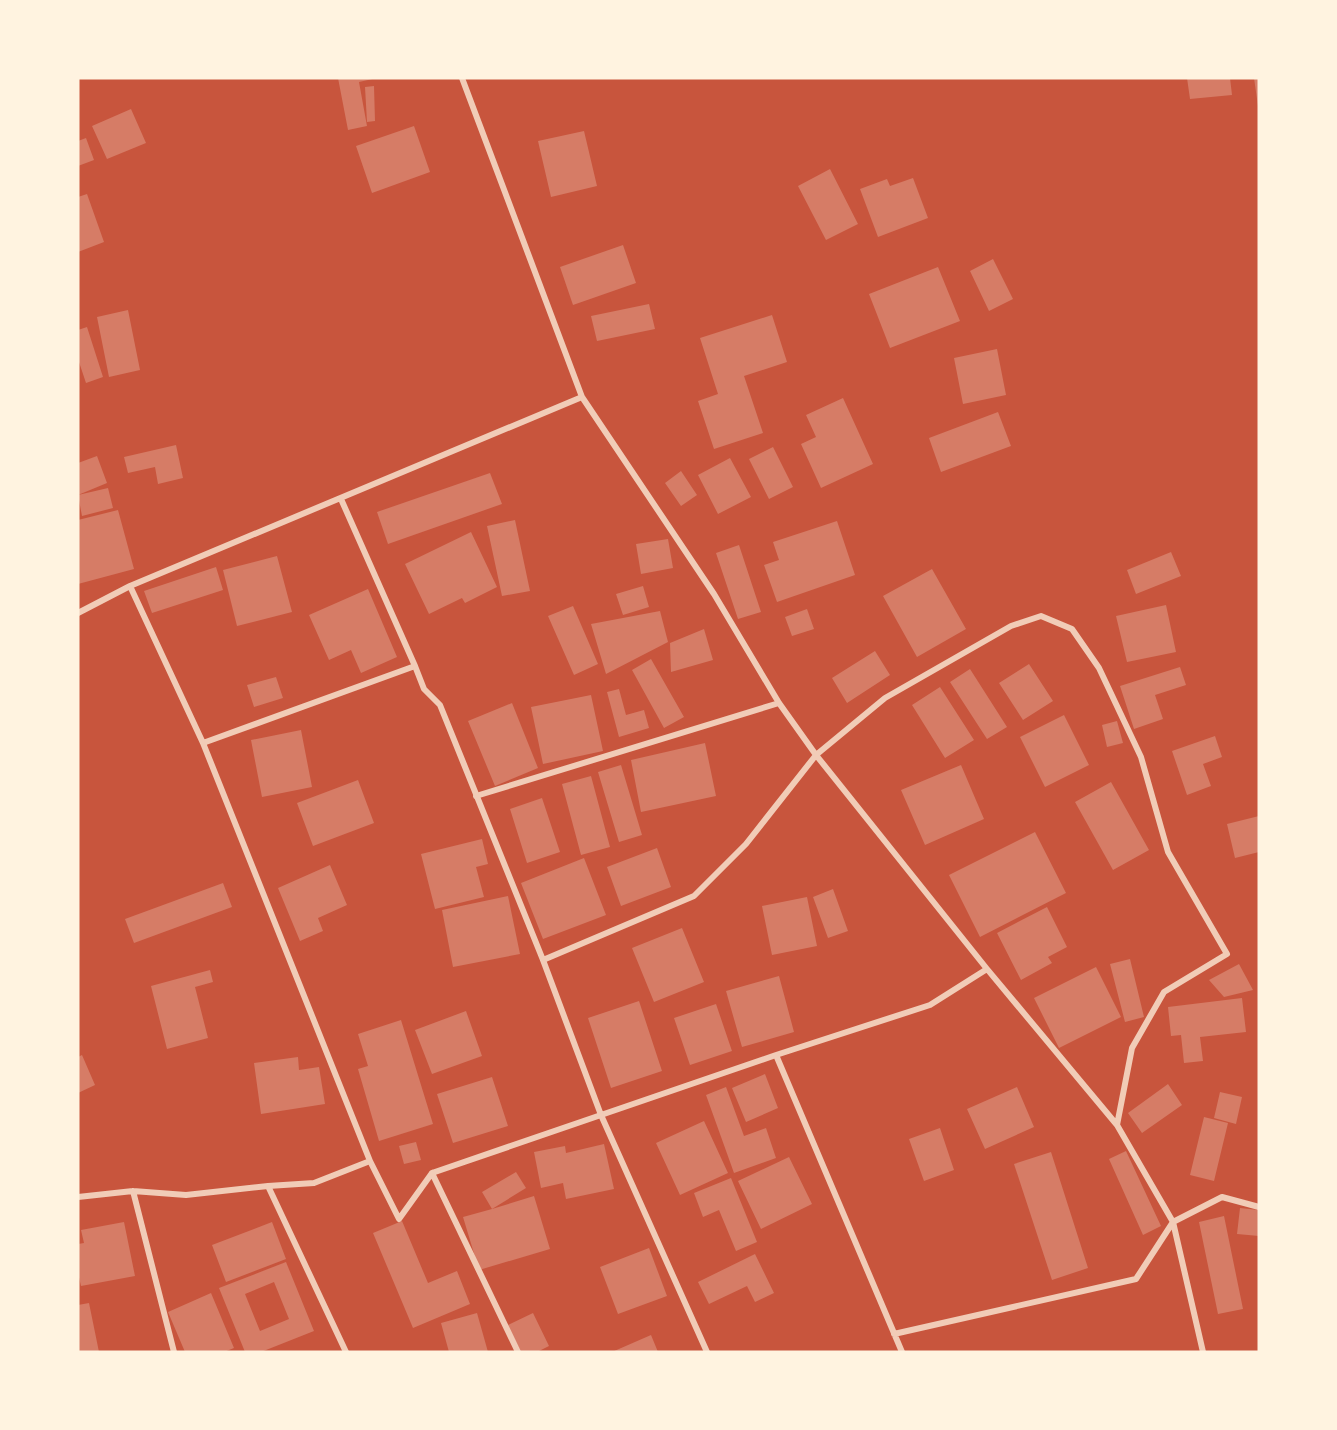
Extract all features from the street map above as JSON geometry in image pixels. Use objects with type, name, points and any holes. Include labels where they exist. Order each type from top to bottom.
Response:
[{"type":"street","points":[[462,78],[582,397],[714,594],[779,703],[816,755],[987,969],[1117,1125],[1173,1222],[1203,1352]]},
{"type":"street","points":[[78,603],[81,612],[130,586],[582,397]]},
{"type":"street","points":[[340,499],[424,688],[440,705],[543,960],[601,1115],[707,1352]]},
{"type":"street","points":[[130,586],[203,743],[370,1161],[399,1219],[432,1173],[776,1054],[930,1005],[987,969]]},
{"type":"street","points":[[543,960],[694,896],[746,844],[816,755],[885,698],[1011,626],[1041,616],[1072,629],[1098,668],[1141,757],[1168,852],[1227,954],[1164,992],[1132,1048],[1117,1125]]},
{"type":"street","points":[[203,743],[415,666]]},
{"type":"street","points":[[476,796],[779,703]]},
{"type":"street","points":[[776,1054],[902,1352]]},
{"type":"street","points":[[78,1197],[133,1191],[186,1196],[314,1183],[370,1161]]},
{"type":"street","points":[[432,1173],[518,1352]]},
{"type":"street","points":[[268,1186],[346,1352]]},
{"type":"street","points":[[133,1191],[174,1352]]},
{"type":"street","points":[[894,1334],[1136,1279],[1173,1222],[1222,1197],[1259,1207]]},
{"type":"building","points":[[338,78],[377,78],[359,82],[367,126],[348,130]]},
{"type":"building","points":[[1187,78],[1230,78],[1232,95],[1190,99]]},
{"type":"building","points":[[1254,78],[1259,78],[1259,106],[1258,106]]},
{"type":"building","points":[[374,86],[375,121],[367,122],[365,87]]},
{"type":"building","points":[[131,109],[146,143],[107,159],[92,126]]},
{"type":"building","points":[[414,126],[430,172],[372,193],[356,146]]},
{"type":"building","points":[[584,131],[597,186],[551,197],[538,141]]},
{"type":"building","points":[[86,138],[94,160],[78,166],[78,141]]},
{"type":"building","points":[[830,169],[858,224],[826,240],[798,186]]},
{"type":"building","points":[[913,178],[928,218],[878,237],[860,189],[887,179],[890,186]]},
{"type":"building","points":[[87,194],[104,242],[78,252],[78,197]]},
{"type":"building","points":[[623,245],[636,283],[573,305],[560,267]]},
{"type":"building","points":[[993,259],[1013,299],[989,311],[970,271]]},
{"type":"building","points":[[938,267],[960,321],[890,348],[869,294]]},
{"type":"building","points":[[649,304],[655,329],[597,341],[591,316]]},
{"type":"building","points":[[128,310],[140,370],[109,377],[97,317]]},
{"type":"building","points":[[772,315],[787,362],[744,376],[763,433],[714,449],[698,401],[718,394],[700,338]]},
{"type":"building","points":[[87,327],[103,377],[86,383],[78,359],[78,330]]},
{"type":"building","points":[[997,349],[1006,395],[963,404],[954,358]]},
{"type":"building","points":[[843,398],[873,464],[821,488],[801,444],[816,437],[806,415]]},
{"type":"building","points":[[998,412],[1011,446],[941,472],[929,438]]},
{"type":"building","points":[[176,445],[183,478],[158,484],[155,467],[128,473],[124,457]]},
{"type":"building","points":[[773,447],[793,487],[769,499],[749,459]]},
{"type":"building","points":[[97,456],[107,483],[78,495],[78,463]]},
{"type":"building","points":[[730,458],[751,497],[718,514],[698,475]]},
{"type":"building","points":[[681,471],[697,495],[681,506],[665,483]]},
{"type":"building","points":[[490,473],[502,504],[388,544],[377,512]]},
{"type":"building","points":[[108,488],[113,508],[82,516],[78,495]]},
{"type":"building","points":[[118,510],[134,569],[78,584],[78,520]]},
{"type":"building","points":[[515,520],[530,591],[502,596],[487,526]]},
{"type":"building","points":[[837,521],[855,575],[777,602],[764,565],[779,560],[773,542]]},
{"type":"building","points":[[471,532],[497,587],[465,603],[462,598],[429,614],[405,564]]},
{"type":"building","points":[[668,539],[673,568],[641,574],[636,544]]},
{"type":"building","points":[[739,545],[761,612],[738,619],[716,553]]},
{"type":"building","points":[[1171,552],[1181,576],[1136,594],[1127,570]]},
{"type":"building","points":[[277,556],[292,612],[237,626],[223,570]]},
{"type":"building","points":[[216,567],[223,590],[152,613],[144,591]]},
{"type":"building","points":[[932,569],[966,629],[917,657],[883,596]]},
{"type":"building","points":[[643,586],[649,607],[623,615],[616,594]]},
{"type":"building","points":[[368,589],[397,657],[361,673],[351,650],[329,660],[309,615]]},
{"type":"building","points":[[1166,605],[1176,652],[1127,662],[1116,616]]},
{"type":"building","points":[[573,606],[598,664],[574,675],[548,616]]},
{"type":"building","points":[[807,609],[814,629],[792,636],[785,617]]},
{"type":"building","points":[[660,611],[668,642],[606,674],[591,624]]},
{"type":"building","points":[[704,629],[713,660],[671,672],[670,643]]},
{"type":"building","points":[[875,651],[890,675],[847,703],[832,678]]},
{"type":"building","points":[[651,659],[684,717],[664,728],[632,670]]},
{"type":"building","points":[[1029,664],[1053,701],[1023,720],[999,683]]},
{"type":"building","points":[[1180,667],[1186,685],[1155,695],[1163,719],[1134,729],[1120,686]]},
{"type":"building","points":[[970,669],[1007,727],[987,739],[950,682]]},
{"type":"building","points":[[276,677],[283,698],[254,707],[247,685]]},
{"type":"building","points":[[940,687],[974,740],[945,758],[912,705]]},
{"type":"building","points":[[619,689],[626,715],[644,710],[649,728],[619,737],[607,692]]},
{"type":"building","points":[[591,695],[603,751],[543,764],[531,707]]},
{"type":"building","points":[[512,703],[538,768],[495,786],[468,721]]},
{"type":"building","points":[[1064,715],[1089,765],[1045,787],[1020,737]]},
{"type":"building","points":[[1117,721],[1123,743],[1107,747],[1102,725]]},
{"type":"building","points":[[301,730],[312,787],[262,797],[251,740]]},
{"type":"building","points":[[1215,736],[1222,757],[1203,764],[1211,786],[1187,795],[1172,751]]},
{"type":"building","points":[[705,743],[716,796],[641,812],[631,760]]},
{"type":"building","points":[[621,765],[642,835],[619,842],[598,772]]},
{"type":"building","points":[[961,765],[984,819],[925,845],[901,790]]},
{"type":"building","points":[[591,776],[610,847],[581,855],[562,784]]},
{"type":"building","points":[[358,780],[374,823],[313,846],[297,803]]},
{"type":"building","points":[[1111,782],[1149,850],[1113,870],[1075,802]]},
{"type":"building","points":[[542,798],[560,852],[527,863],[510,809]]},
{"type":"building","points":[[1259,816],[1259,852],[1235,858],[1227,824]]},
{"type":"building","points":[[1035,832],[1066,893],[980,937],[949,875]]},
{"type":"building","points":[[482,839],[488,864],[476,867],[484,897],[435,909],[421,854]]},
{"type":"building","points":[[657,848],[671,887],[621,906],[607,867]]},
{"type":"building","points":[[584,858],[606,915],[543,939],[521,883]]},
{"type":"building","points":[[330,865],[347,905],[318,918],[323,931],[300,941],[278,888]]},
{"type":"building","points":[[223,883],[232,907],[134,943],[125,919]]},
{"type":"building","points":[[833,889],[848,931],[828,938],[813,897]]},
{"type":"building","points":[[508,896],[520,954],[453,967],[442,910]]},
{"type":"building","points":[[807,897],[817,946],[772,955],[762,906]]},
{"type":"building","points":[[1047,907],[1067,947],[1048,957],[1052,963],[1021,980],[997,933]]},
{"type":"building","points":[[682,928],[704,982],[654,1002],[632,948]]},
{"type":"building","points":[[1130,959],[1144,1017],[1125,1022],[1110,964]]},
{"type":"building","points":[[1239,964],[1253,990],[1224,997],[1209,980]]},
{"type":"building","points":[[1096,967],[1121,1017],[1059,1048],[1034,998]]},
{"type":"building","points":[[210,970],[213,982],[195,987],[208,1038],[167,1049],[151,986]]},
{"type":"building","points":[[779,976],[794,1032],[742,1047],[726,991]]},
{"type":"building","points":[[1242,998],[1246,1032],[1200,1037],[1203,1061],[1184,1063],[1181,1035],[1171,1036],[1168,1007]]},
{"type":"building","points":[[639,1001],[662,1071],[611,1088],[588,1018]]},
{"type":"building","points":[[716,1004],[732,1051],[690,1065],[674,1018]]},
{"type":"building","points":[[466,1011],[482,1056],[432,1074],[415,1030]]},
{"type":"building","points":[[401,1020],[433,1124],[379,1141],[358,1069],[368,1066],[358,1034]]},
{"type":"building","points":[[82,1055],[95,1085],[78,1093],[78,1057]]},
{"type":"building","points":[[298,1057],[299,1070],[319,1067],[325,1104],[261,1114],[254,1063]]},
{"type":"building","points":[[765,1074],[778,1108],[746,1122],[732,1088]]},
{"type":"building","points":[[492,1077],[508,1126],[453,1143],[437,1094]]},
{"type":"building","points":[[1168,1084],[1182,1105],[1142,1133],[1128,1113]]},
{"type":"building","points":[[726,1087],[744,1136],[766,1128],[776,1158],[734,1173],[706,1095]]},
{"type":"building","points":[[1017,1087],[1034,1127],[985,1149],[967,1109]]},
{"type":"building","points":[[1220,1092],[1242,1097],[1236,1124],[1214,1118]]},
{"type":"building","points":[[1204,1117],[1228,1123],[1214,1181],[1190,1175]]},
{"type":"building","points":[[704,1121],[728,1173],[680,1195],[656,1143]]},
{"type":"building","points":[[940,1128],[954,1170],[924,1181],[909,1139]]},
{"type":"building","points":[[416,1142],[421,1160],[404,1164],[399,1146]]},
{"type":"building","points":[[604,1144],[614,1189],[566,1199],[563,1183],[541,1188],[534,1152],[565,1146],[566,1153]]},
{"type":"building","points":[[1126,1151],[1161,1226],[1143,1235],[1109,1159]]},
{"type":"building","points":[[1051,1152],[1088,1268],[1052,1280],[1014,1164]]},
{"type":"building","points":[[789,1157],[812,1204],[761,1229],[738,1181]]},
{"type":"building","points":[[516,1172],[526,1188],[492,1209],[482,1192]]},
{"type":"building","points":[[731,1178],[757,1242],[736,1251],[719,1210],[703,1217],[694,1193]]},
{"type":"building","points":[[534,1196],[550,1249],[479,1270],[463,1217]]},
{"type":"building","points":[[1240,1208],[1259,1210],[1259,1236],[1237,1234]]},
{"type":"building","points":[[1224,1216],[1243,1309],[1218,1314],[1199,1222]]},
{"type":"building","points":[[402,1221],[428,1283],[457,1271],[470,1304],[413,1328],[373,1233]]},
{"type":"building","points":[[124,1222],[135,1276],[81,1286],[78,1273],[78,1244],[84,1243],[81,1230]]},
{"type":"building","points":[[272,1222],[286,1259],[226,1282],[212,1245]]},
{"type":"building","points":[[649,1248],[667,1296],[618,1314],[600,1267]]},
{"type":"building","points":[[755,1254],[774,1293],[755,1302],[747,1286],[709,1304],[698,1282]]},
{"type":"building","points":[[286,1262],[314,1331],[261,1352],[245,1352],[219,1288]],"holes":[[[274,1282],[289,1319],[260,1331],[245,1294]]]},
{"type":"building","points":[[211,1293],[234,1348],[224,1352],[185,1352],[168,1312]]},
{"type":"building","points":[[89,1303],[99,1352],[78,1352],[78,1305]]},
{"type":"building","points":[[477,1313],[488,1352],[449,1352],[441,1323]]},
{"type":"building","points":[[533,1313],[549,1346],[537,1352],[521,1352],[508,1325]]},
{"type":"building","points":[[651,1335],[658,1352],[612,1352]]}]
